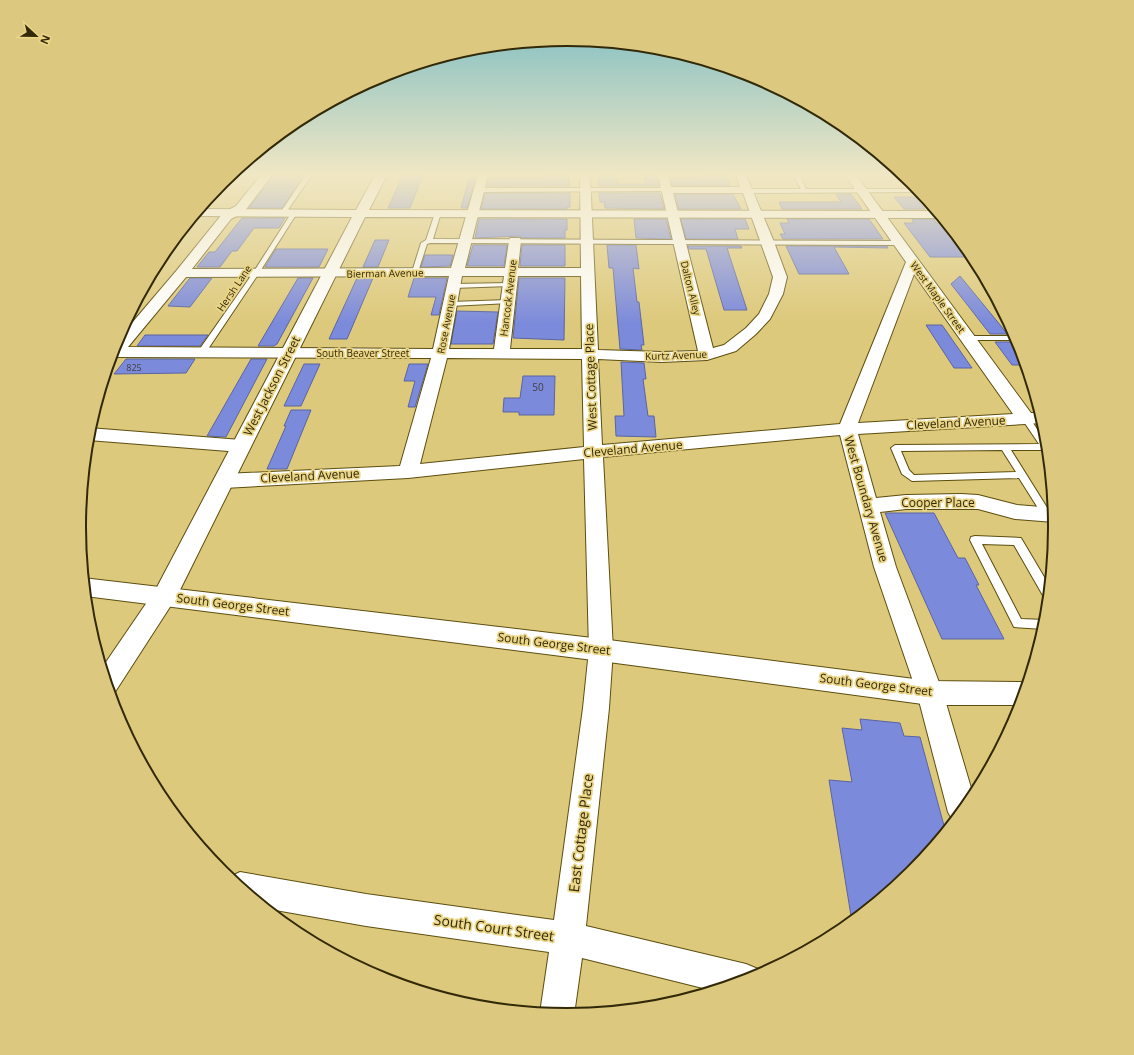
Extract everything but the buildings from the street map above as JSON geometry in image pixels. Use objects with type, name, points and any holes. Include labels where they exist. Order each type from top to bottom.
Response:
[{"type":"street","points":[[121,346],[220,224]]},
{"type":"street","name":"West Jackson Street","points":[[110,678],[165,596],[355,224]]},
{"type":"street","name":"Rose Avenue","points":[[408,472],[440,354],[455,279],[471,224]]},
{"type":"street","name":"West Cottage Place","points":[[586,224],[601,650]]},
{"type":"street","name":"Dalton Alley","points":[[674,224],[707,355]]},
{"type":"street","name":"Kurtz Avenue","points":[[590,354],[662,357],[707,355],[730,348],[765,316],[776,294],[780,277],[761,224]]},
{"type":"street","name":"West Maple Street","points":[[885,224],[967,338],[1034,419]]},
{"type":"street","name":"Hancock Avenue","points":[[501,354],[515,241]]},
{"type":"street","name":"West Boundary Avenue","points":[[912,262],[847,429],[885,567],[930,693],[961,804]]},
{"type":"street","name":"Bierman Avenue","points":[[182,273],[415,272],[455,279],[510,279],[587,272]]},
{"type":"street","name":"South Beaver Street","points":[[119,352],[590,354]]},
{"type":"street","name":"Cleveland Avenue","points":[[224,481],[408,472],[593,452],[847,429],[1034,419]]},
{"type":"street","points":[[95,435],[242,446]]},
{"type":"street","name":"Cooper Place","points":[[868,506],[906,502],[960,501],[1001,506],[1015,512],[1048,514]]},
{"type":"street","name":"South George Street","points":[[90,588],[601,650],[930,693],[1019,693]]},
{"type":"street","name":"East Cottage Place","points":[[558,1009],[595,716],[601,650]]},
{"type":"street","name":"South Court Street","points":[[250,890],[366,910],[568,938],[735,978]]},
{"type":"lane","name":"Hersh Lane","points":[[202,353],[256,273],[282,224]]},
{"type":"lane","points":[[429,241],[435,224]]},
{"type":"lane","points":[[415,272],[424,243],[429,241],[898,243]]},
{"type":"lane","points":[[450,304],[508,302]]},
{"type":"lane","points":[[967,338],[1010,338]]},
{"type":"lane","points":[[1034,419],[1038,429]]},
{"type":"lane","points":[[1022,476],[912,478],[905,472],[895,448],[1005,448],[1042,450]]},
{"type":"lane","points":[[1005,448],[1022,476],[1047,511]]},
{"type":"lane","points":[[1038,624],[1018,624],[975,540],[1016,541],[1044,588]]}]
